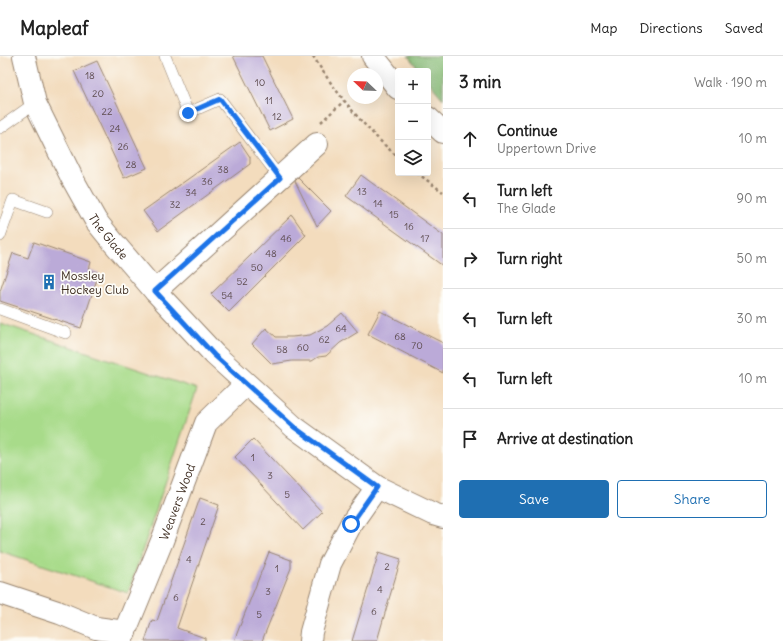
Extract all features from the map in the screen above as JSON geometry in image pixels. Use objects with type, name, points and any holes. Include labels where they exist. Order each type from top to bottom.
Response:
[{"type":"street","name":"The Glade","points":[[24,56],[36,103],[72,178],[96,221],[155,291],[214,355],[294,427],[377,487],[433,514],[443,517]]},
{"type":"street","points":[[373,56],[395,84]]},
{"type":"street","points":[[431,121],[443,132]]},
{"type":"street","points":[[155,291],[317,144]]},
{"type":"street","name":"Weavers Wood","points":[[0,593],[60,613],[96,628],[123,636],[162,541],[206,423],[246,384]]},
{"type":"street","points":[[310,641],[311,632],[330,564],[351,524],[377,487]]},
{"type":"lane","points":[[165,56],[188,113],[220,99],[280,178]]},
{"type":"lane","points":[[0,128],[36,103]]},
{"type":"lane","points":[[0,236],[12,200],[47,212]]},
{"type":"lane","points":[[0,309],[66,333]]},
{"type":"path","points":[[313,56],[344,101],[384,146],[395,155]]},
{"type":"path","points":[[421,176],[443,192]]},
{"type":"green space","points":[[408,56],[443,56],[443,99],[431,85],[431,68],[418,68]]},
{"type":"green space","points":[[0,323],[197,389],[128,593],[0,551]]},
{"type":"building","points":[[233,56],[262,56],[293,119],[270,131]]},
{"type":"building","points":[[97,61],[147,168],[124,178],[74,71]]},
{"type":"building","points":[[240,142],[250,157],[250,164],[158,231],[143,211]]},
{"type":"building","points":[[361,175],[443,235],[443,266],[346,196]]},
{"type":"building","points":[[298,178],[331,211],[317,226],[295,181]]},
{"type":"building","points":[[292,215],[306,235],[229,312],[211,294]]},
{"type":"building","name":"Mossley Hockey Club","points":[[34,242],[91,262],[89,270],[99,273],[81,328],[0,301],[0,291],[13,253],[28,258]]},
{"type":"building","points":[[380,311],[443,343],[443,373],[368,334]]},
{"type":"building","points":[[342,313],[358,332],[340,343],[326,356],[318,357],[312,361],[292,361],[272,364],[252,344],[266,328],[276,337],[310,335],[327,326]]},
{"type":"building","points":[[253,439],[322,512],[303,530],[235,457]]},
{"type":"building","points":[[200,498],[219,505],[177,628],[205,638],[205,641],[145,641],[152,620],[157,621]]},
{"type":"building","points":[[269,552],[291,560],[291,568],[262,641],[234,641]]},
{"type":"building","points":[[379,552],[401,559],[377,641],[352,641]]},
{"type":"place","name":"Mossley Hockey Club","points":[[49,282]]},
{"type":"route","points":[[188,113],[220,99],[280,178],[155,291],[214,355],[294,427],[377,487],[351,524]]}]
